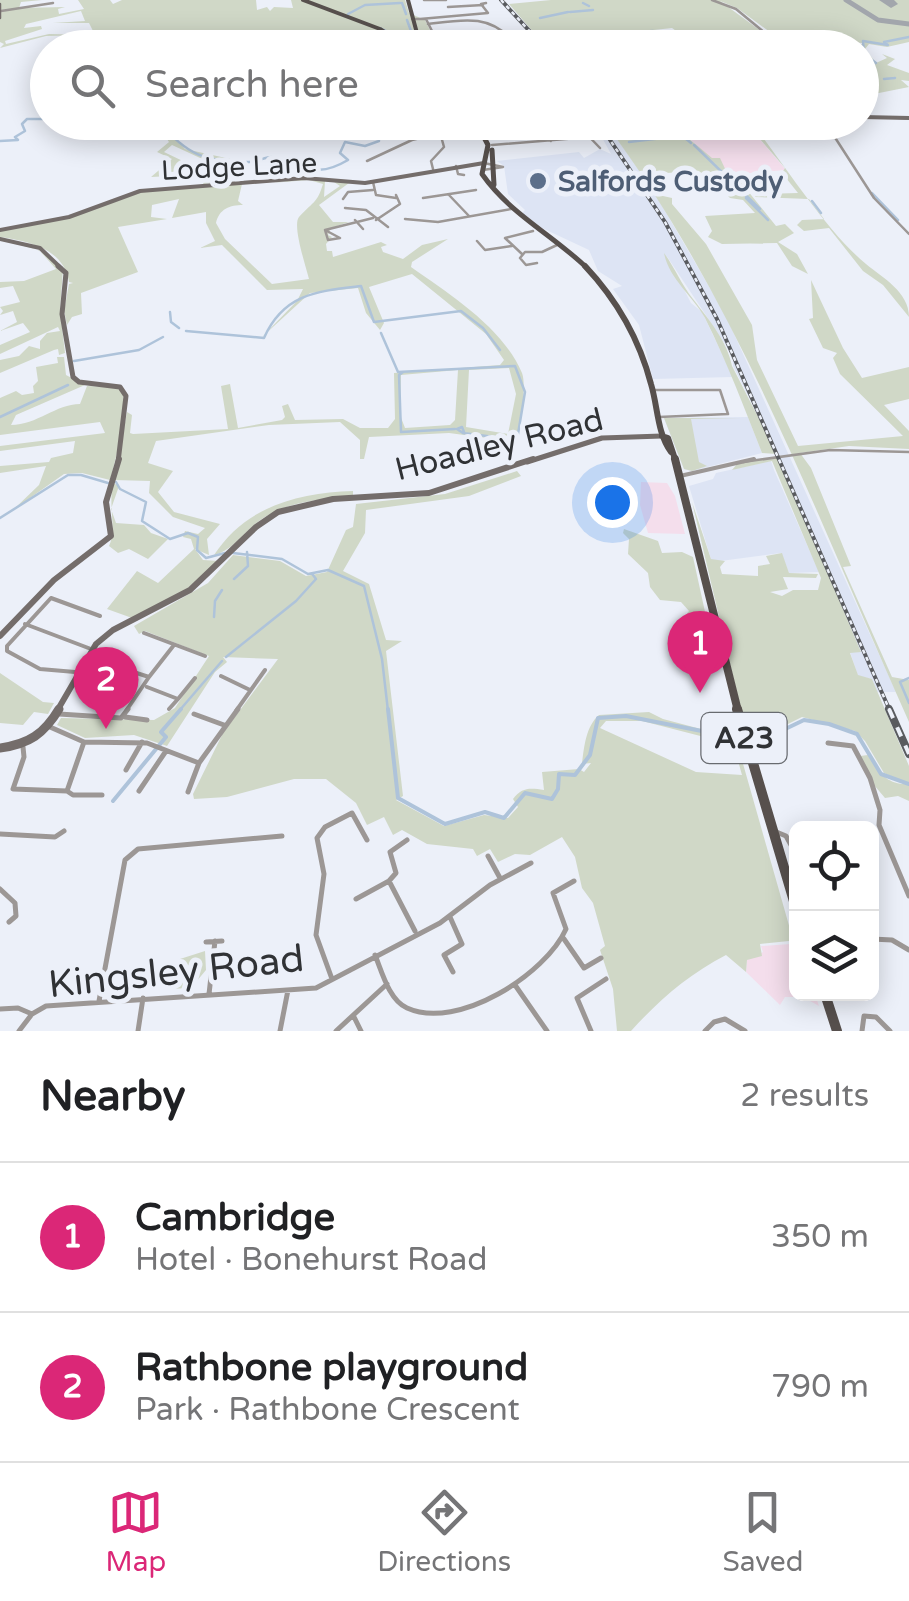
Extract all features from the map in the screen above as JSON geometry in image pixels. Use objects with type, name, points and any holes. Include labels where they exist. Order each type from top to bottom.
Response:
[{"type":"main road","points":[[302,0],[383,30]]},
{"type":"main road","points":[[408,0],[415,30]]},
{"type":"main road","name":"A23","points":[[486,140],[486,167],[495,194],[600,280],[625,314],[641,348],[662,436],[680,476],[745,741],[789,885]]},
{"type":"main road","name":"A23","points":[[486,167],[490,140]]},
{"type":"main road","points":[[827,1001],[837,1031]]},
{"type":"street","points":[[424,0],[446,0]]},
{"type":"street","points":[[712,0],[736,9],[761,30]]},
{"type":"street","points":[[2,11],[53,2]]},
{"type":"street","points":[[0,4],[0,18]]},
{"type":"street","points":[[412,19],[488,13],[482,4],[448,8]]},
{"type":"street","points":[[420,19],[431,30]]},
{"type":"street","points":[[428,24],[491,20],[506,30]]},
{"type":"street","points":[[879,117],[909,118]]},
{"type":"street","points":[[367,161],[409,140]]},
{"type":"street","points":[[433,169],[430,163],[444,147],[442,140]]},
{"type":"street","points":[[492,145],[559,140]]},
{"type":"street","points":[[593,140],[600,148]]},
{"type":"street","points":[[837,140],[874,198],[909,234]]},
{"type":"street","name":"Lodge Lane","points":[[0,230],[69,217],[140,191],[304,178],[372,182],[433,169],[473,164],[486,167]]},
{"type":"street","points":[[456,166],[458,174],[464,175]]},
{"type":"street","points":[[324,230],[396,210],[397,197],[378,197],[372,182]]},
{"type":"street","points":[[343,199],[348,192],[373,190]]},
{"type":"street","points":[[423,198],[476,190]]},
{"type":"street","points":[[448,195],[469,216]]},
{"type":"street","points":[[345,208],[366,210],[388,227]]},
{"type":"street","points":[[405,218],[430,222],[511,208]]},
{"type":"street","points":[[355,220],[364,229]]},
{"type":"street","points":[[532,231],[505,238],[522,254],[542,252],[560,244]]},
{"type":"street","points":[[0,240],[40,248],[66,272],[62,314],[72,377],[126,391],[120,454],[106,511],[112,534],[54,580],[0,636]]},
{"type":"street","points":[[478,241],[485,250],[511,244]]},
{"type":"street","points":[[522,254],[517,262],[528,266],[537,263]]},
{"type":"street","points":[[650,390],[720,390],[728,414],[658,417]]},
{"type":"street","name":"Hoadley Road","points":[[89,653],[112,631],[192,589],[264,520],[298,505],[449,489],[574,445],[662,436]]},
{"type":"street","points":[[680,476],[754,459],[830,450],[909,452]]},
{"type":"street","points":[[75,672],[40,669],[7,651],[7,646],[51,598],[100,616]]},
{"type":"street","points":[[82,617],[86,611]]},
{"type":"street","points":[[25,624],[149,677]]},
{"type":"street","points":[[144,633],[205,656]]},
{"type":"street","points":[[125,716],[174,644]]},
{"type":"street","points":[[0,748],[35,742],[49,726],[75,672],[89,653]]},
{"type":"street","points":[[188,792],[199,763],[265,670]]},
{"type":"street","points":[[221,676],[250,690]]},
{"type":"street","points":[[169,709],[195,678]]},
{"type":"street","points":[[145,686],[178,699]]},
{"type":"street","points":[[55,714],[148,720]]},
{"type":"street","points":[[194,714],[224,724]]},
{"type":"street","points":[[49,726],[84,742],[145,742],[199,763]]},
{"type":"street","points":[[67,790],[84,742]]},
{"type":"street","points":[[126,770],[145,742]]},
{"type":"street","points":[[828,743],[853,746],[870,778],[884,836],[909,896]]},
{"type":"street","points":[[23,747],[24,757],[13,789],[102,795]]},
{"type":"street","points":[[143,787],[163,750]]},
{"type":"street","points":[[332,980],[316,935],[324,874],[317,838],[325,827],[352,814],[367,840]]},
{"type":"street","points":[[99,1002],[125,860],[131,853],[138,848],[279,836],[277,827]]},
{"type":"street","points":[[0,834],[56,841],[64,831]]},
{"type":"street","points":[[772,832],[786,836],[789,842]]},
{"type":"street","points":[[879,836],[884,836]]},
{"type":"street","points":[[356,899],[396,873],[391,849],[408,840]]},
{"type":"street","points":[[488,856],[501,879]]},
{"type":"street","name":"Kingsley Road","points":[[32,1014],[46,1006],[316,988],[450,918],[518,865],[531,863]]},
{"type":"street","points":[[784,869],[789,868]]},
{"type":"street","points":[[389,880],[416,933]]},
{"type":"street","points":[[375,955],[403,1007],[434,1017],[480,1004],[545,963],[564,938],[566,929],[553,893],[574,881]]},
{"type":"street","points":[[0,888],[13,896],[20,916],[9,922]]},
{"type":"street","points":[[450,918],[462,944],[444,954],[452,972]]},
{"type":"street","points":[[564,938],[584,968],[601,958]]},
{"type":"street","points":[[879,939],[892,940],[909,950]]},
{"type":"street","points":[[209,994],[214,941]]},
{"type":"street","points":[[591,1031],[577,998],[606,979]]},
{"type":"street","points":[[336,1031],[388,982]]},
{"type":"street","points":[[515,985],[544,1030]]},
{"type":"street","points":[[280,1031],[286,1018],[288,990]]},
{"type":"street","points":[[138,1031],[142,998]]},
{"type":"street","points":[[0,1009],[18,1008],[32,1014],[19,1031]]},
{"type":"street","points":[[353,1016],[361,1031]]},
{"type":"street","points":[[862,1031],[864,1016],[876,1017],[890,1031]]},
{"type":"street","points":[[705,1031],[710,1022],[719,1018],[732,1020],[745,1031]]},
{"type":"shaded area","points":[[603,140],[618,140],[647,180],[725,314],[896,692],[877,692],[872,679],[858,676],[850,652],[860,651],[779,457],[733,366],[733,356],[666,255],[691,303],[702,312],[733,377],[653,379],[639,325],[613,289],[622,286],[598,271],[589,250],[542,228],[522,213],[525,210],[508,194],[504,166],[497,161],[579,152],[584,158],[600,149],[611,154]]},
{"type":"shaded area","points":[[691,140],[760,140],[786,170],[728,175]]},
{"type":"shaded area","points":[[748,417],[762,453],[692,471],[684,469],[664,418]]},
{"type":"shaded area","points":[[771,461],[819,572],[789,573],[781,553],[713,562],[711,559],[689,486],[713,479],[716,473]]},
{"type":"shaded area","points":[[641,482],[667,483],[675,496],[685,534],[648,533],[640,505]]},
{"type":"shaded area","points":[[789,944],[789,997],[780,1005],[746,972],[747,960],[763,952],[761,946]]},
{"type":"green space","points":[[0,0],[42,0],[21,2],[19,8],[65,7],[58,9],[59,14],[84,9],[78,0],[110,0],[113,4],[122,0],[256,0],[257,10],[267,7],[270,11],[274,7],[293,8],[291,0],[405,0],[409,13],[425,20],[430,30],[92,30],[89,23],[53,23],[85,21],[81,11],[26,24],[24,28],[42,29],[5,41],[6,44],[30,40],[0,48],[4,44],[0,42]]},
{"type":"green space","points":[[551,0],[909,0],[909,42],[879,46],[879,30],[767,30],[720,1],[760,30],[531,30],[509,4]]},
{"type":"green space","points":[[882,54],[895,59],[887,65],[909,73],[909,81],[901,80],[909,87],[879,93],[879,62],[887,58]]},
{"type":"green space","points":[[177,140],[185,149],[235,160],[219,182],[203,184],[207,175],[199,171],[211,163],[172,145],[164,152],[189,164],[170,176],[151,177],[172,159],[157,152]]},
{"type":"green space","points":[[617,140],[690,140],[712,158],[720,158],[728,175],[743,174],[739,180],[776,226],[785,224],[794,233],[778,242],[797,254],[808,274],[792,266],[777,243],[722,244],[708,237],[712,231],[705,216],[755,213],[743,200],[726,194],[735,192],[732,188],[722,188],[714,181],[701,181],[683,172],[650,174],[663,196],[672,198],[672,204],[706,244],[752,325],[757,360],[798,446],[903,436],[840,374],[833,358],[837,353],[823,348],[809,319],[813,318],[811,280],[843,348],[862,378],[909,367],[909,399],[884,405],[909,431],[909,449],[849,446],[800,453],[811,468],[851,566],[843,567],[892,677],[909,680],[909,722],[773,413],[696,263]]},
{"type":"green space","points":[[761,140],[765,140],[808,199],[755,197],[798,193],[782,173],[785,168]]},
{"type":"green space","points":[[304,179],[325,181],[324,197],[340,186],[334,182],[349,183],[319,205],[333,222],[349,222],[331,228],[328,235],[332,237],[326,244],[333,257],[381,242],[387,245],[381,247],[383,252],[403,259],[422,245],[448,239],[412,262],[411,267],[489,327],[513,357],[524,387],[517,442],[449,433],[369,437],[364,459],[360,459],[360,440],[340,422],[269,425],[156,441],[148,463],[173,471],[158,492],[174,512],[220,524],[207,539],[209,555],[195,549],[203,560],[219,561],[181,594],[132,618],[107,609],[137,571],[158,583],[194,549],[191,539],[183,537],[185,531],[198,534],[205,528],[173,517],[149,493],[150,481],[114,480],[127,412],[132,415],[133,434],[228,429],[221,386],[230,384],[238,428],[282,420],[282,406],[288,404],[295,420],[343,419],[360,428],[388,428],[395,419],[394,373],[500,365],[504,360],[486,334],[412,274],[369,287],[384,323],[380,330],[366,313],[358,288],[310,293],[262,337],[297,301],[303,289],[267,290],[222,245],[200,248],[215,241],[206,223],[206,212],[172,218],[179,199],[152,205],[151,217],[167,219],[118,227],[138,272],[81,293],[82,314],[72,317],[67,325],[64,311],[69,284],[73,283],[60,262],[33,244],[0,237],[0,231],[69,218],[138,192],[242,184],[238,201],[243,205],[226,209],[216,223],[225,239],[272,284],[309,279],[297,221],[317,198],[323,184],[309,180],[271,183]],"holes":[[[509,368],[516,394],[508,434],[466,427],[469,370]],[[458,370],[455,420],[450,425],[405,428],[400,415],[401,375]]]},
{"type":"green space","points":[[824,219],[851,250],[900,293],[909,317],[883,285],[863,271],[829,228],[804,231],[797,225],[802,220]]},
{"type":"green space","points":[[40,251],[63,269],[60,310],[65,353],[59,355],[58,349],[54,350],[0,373],[0,360],[19,356],[29,346],[40,349],[40,341],[47,333],[60,331],[58,327],[0,354],[0,345],[30,332],[23,323],[0,331],[17,322],[13,311],[0,315],[0,307],[20,302],[13,286],[0,288],[0,282],[24,281],[56,269]]},
{"type":"green space","points":[[664,253],[722,340],[777,454],[762,453],[705,318],[671,271]]},
{"type":"green space","points":[[57,357],[64,357],[66,375],[85,385],[16,415],[11,425],[80,404],[87,386],[123,391],[120,436],[110,480],[82,473],[64,474],[13,510],[39,485],[46,466],[0,473],[0,466],[49,462],[51,458],[73,453],[75,441],[0,451],[0,446],[105,433],[100,422],[0,435],[0,398],[16,391],[22,395],[34,393],[33,386],[38,381],[36,367],[58,363]]},
{"type":"green space","points":[[664,418],[741,418],[691,419],[699,462],[707,466],[692,471],[684,469]]},
{"type":"green space","points":[[779,457],[861,652],[850,653],[858,675],[872,679],[909,766],[909,784],[884,773],[855,731],[802,717],[776,730],[762,728],[747,735],[692,502],[711,559],[725,561],[720,567],[722,574],[758,576],[758,566],[770,564],[766,556],[782,553],[789,573],[818,574],[816,578],[783,577],[788,589],[770,592],[782,596],[793,590],[818,590],[821,578],[772,461],[732,470],[737,464]]},
{"type":"green space","points":[[517,471],[521,476],[469,496],[366,510],[365,533],[343,571],[369,584],[386,640],[402,641],[386,651],[403,796],[396,800],[444,826],[484,815],[508,818],[518,807],[513,799],[520,792],[544,790],[542,772],[584,772],[591,763],[582,764],[586,737],[599,715],[649,712],[716,733],[716,740],[642,721],[606,721],[600,728],[696,772],[742,775],[733,743],[719,740],[720,734],[726,735],[730,718],[789,925],[789,941],[760,944],[762,956],[747,960],[746,972],[726,955],[675,989],[631,1031],[617,1031],[613,989],[600,950],[605,946],[593,903],[582,888],[575,857],[562,837],[530,855],[515,854],[498,862],[490,849],[477,856],[473,849],[427,844],[402,830],[393,835],[384,817],[367,825],[356,803],[326,779],[294,779],[227,797],[194,799],[223,733],[278,659],[223,657],[227,662],[215,672],[167,746],[134,735],[85,738],[57,725],[61,718],[154,720],[175,708],[209,656],[145,631],[139,634],[134,626],[208,583],[233,555],[280,561],[306,576],[327,572],[346,530],[353,527],[356,504],[445,494]]},
{"type":"green space","points":[[113,483],[119,486],[112,507],[112,491]]},
{"type":"green space","points":[[353,491],[353,497],[316,500],[281,509],[214,555],[241,525],[275,505],[313,495]]},
{"type":"green space","points":[[112,511],[116,523],[144,525],[151,533],[168,539],[148,559],[129,549],[118,553],[109,546]]},
{"type":"green space","points":[[624,529],[658,541],[662,553],[682,552],[693,557],[714,653],[705,649],[700,625],[686,615],[689,611],[681,602],[660,600],[650,587],[648,573],[628,554],[629,539]]},
{"type":"green space","points":[[0,673],[43,702],[54,703],[48,714],[34,712],[23,725],[0,723]]},
{"type":"green space","points":[[868,755],[889,780],[909,784],[909,801],[898,796],[885,798],[860,756]]},
{"type":"green space","points":[[205,951],[206,970],[191,988],[168,989],[180,959]]},
{"type":"waterway","points":[[348,14],[365,5],[400,3]]},
{"type":"waterway","points":[[402,3],[406,14]]},
{"type":"waterway","points":[[583,3],[589,6]]},
{"type":"waterway","points":[[570,12],[593,10]]},
{"type":"waterway","points":[[540,18],[568,12]]},
{"type":"waterway","points":[[407,20],[411,30]]},
{"type":"waterway","points":[[380,28],[384,30]]},
{"type":"waterway","points":[[879,44],[888,45],[884,42],[909,37]]},
{"type":"waterway","points":[[884,79],[895,78]]},
{"type":"waterway","points":[[0,141],[18,140],[15,137],[25,131],[22,124],[30,119]]},
{"type":"waterway","points":[[177,140],[209,158],[249,162],[283,158],[316,169],[335,167],[348,160],[340,153],[345,142],[365,146],[379,140]]},
{"type":"waterway","points":[[629,142],[646,140]]},
{"type":"waterway","points":[[687,140],[691,143]]},
{"type":"waterway","points":[[694,145],[760,209]]},
{"type":"waterway","points":[[872,193],[898,220]]},
{"type":"waterway","points":[[746,198],[768,220]]},
{"type":"waterway","points":[[812,201],[821,213]]},
{"type":"waterway","points":[[186,331],[264,338],[272,323],[292,303],[317,293],[361,286],[374,322],[461,311],[483,328],[500,350]]},
{"type":"waterway","points":[[170,312],[171,322],[179,328]]},
{"type":"waterway","points":[[381,333],[398,372],[515,366],[525,392],[517,440],[463,433],[457,429],[462,427],[464,432]]},
{"type":"waterway","points":[[74,361],[139,350],[163,337]]},
{"type":"waterway","points":[[403,372],[399,375],[401,432],[455,429]]},
{"type":"waterway","points":[[0,417],[68,385]]},
{"type":"waterway","points":[[0,518],[68,475],[108,483]]},
{"type":"waterway","points":[[116,482],[120,489],[146,502],[142,521],[170,539],[188,533],[198,537],[197,550],[206,558],[225,553]]},
{"type":"waterway","points":[[233,553],[247,555]]},
{"type":"waterway","points":[[234,579],[248,566],[247,555]]},
{"type":"waterway","points":[[247,555],[282,559],[308,574],[328,570],[364,586],[382,659],[388,711]]},
{"type":"waterway","points":[[226,657],[296,601],[316,579],[313,575]]},
{"type":"waterway","points":[[214,617],[215,601],[222,590]]},
{"type":"waterway","points":[[179,711],[222,661]]},
{"type":"waterway","points":[[909,678],[900,682],[909,703]]},
{"type":"waterway","points":[[113,801],[166,737],[161,732],[181,709]]},
{"type":"waterway","points":[[388,709],[398,798],[445,824],[485,812],[504,818],[525,793],[552,799],[558,789],[559,774],[575,775],[590,755],[598,718],[626,716],[737,738]]},
{"type":"waterway","points":[[750,736],[763,730],[779,732],[804,720],[829,724],[857,734],[881,774],[909,784]]},
{"type":"taxiway","points":[[846,0],[878,20],[909,24]]},
{"type":"runway","points":[[886,0],[891,4]]},
{"type":"railway","points":[[501,0],[528,30]]},
{"type":"railway","points":[[610,140],[665,222],[717,319],[890,711]]},
{"type":"railway","points":[[889,709],[909,754]]},
{"type":"place","name":"Salfords Custody","points":[[538,181]]},
{"type":"place","name":"Cambridge","points":[[700,693]]},
{"type":"place","name":"Rathbone playground","points":[[106,729]]}]
